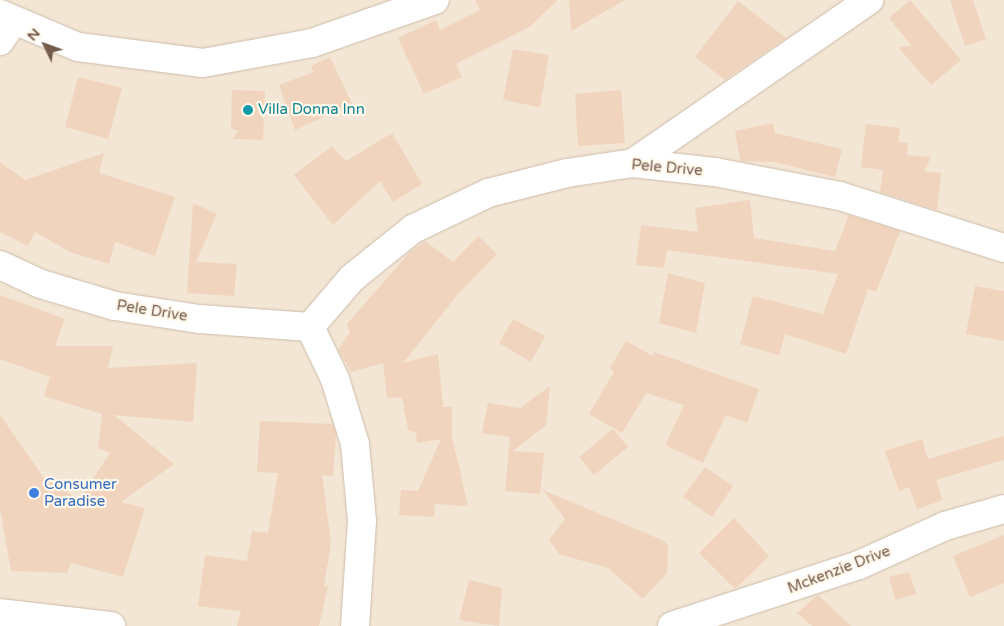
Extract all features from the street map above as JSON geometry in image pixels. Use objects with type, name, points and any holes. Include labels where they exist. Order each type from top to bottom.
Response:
[{"type":"street","points":[[4,26],[78,47],[202,63],[312,43],[435,0]]},
{"type":"street","points":[[633,163],[869,0]]},
{"type":"street","name":"Pele Drive","points":[[0,265],[41,284],[115,306],[199,319],[310,327],[352,278],[413,229],[488,194],[566,173],[633,163],[715,172],[840,196],[1004,248]]},
{"type":"street","points":[[310,327],[334,379],[355,444],[362,521],[355,626]]},
{"type":"street","name":"Mckenzie Drive","points":[[672,626],[859,565],[945,526],[1004,509]]},
{"type":"street","points":[[0,612],[111,626]]},
{"type":"shaded area","points":[[0,0],[1004,0],[1004,626],[0,626]]},
{"type":"building","points":[[475,0],[558,0],[529,27],[456,64],[462,77],[424,94],[398,38],[436,20],[440,30],[480,10]]},
{"type":"building","points":[[569,0],[625,0],[571,31]]},
{"type":"building","points":[[910,0],[961,60],[931,85],[898,47],[912,46],[889,18]]},
{"type":"building","points":[[950,0],[973,0],[986,39],[965,46]]},
{"type":"building","points":[[738,1],[786,38],[725,80],[695,57]]},
{"type":"building","points":[[513,49],[549,55],[540,107],[503,100]]},
{"type":"building","points":[[330,57],[352,104],[295,130],[279,85],[314,72],[311,66]]},
{"type":"building","points":[[78,77],[122,88],[108,139],[65,127]]},
{"type":"building","name":"Villa Donna Inn","points":[[232,90],[265,91],[263,140],[233,139],[238,131],[231,128]]},
{"type":"building","points":[[621,90],[625,143],[578,146],[575,94]]},
{"type":"building","points":[[773,123],[775,133],[842,149],[835,177],[775,162],[740,161],[735,131]]},
{"type":"building","points":[[866,124],[900,128],[898,142],[908,143],[907,155],[931,157],[924,171],[941,173],[937,210],[880,192],[883,170],[861,167]]},
{"type":"building","points":[[392,133],[422,184],[393,202],[380,181],[333,225],[294,175],[332,146],[346,161]]},
{"type":"building","points":[[104,153],[99,173],[175,197],[155,256],[115,242],[109,264],[70,252],[35,232],[28,246],[0,232],[0,162],[25,180]]},
{"type":"building","points":[[750,200],[754,238],[835,251],[849,215],[900,231],[876,292],[868,289],[846,354],[785,334],[779,355],[740,344],[753,296],[823,314],[838,274],[667,250],[664,268],[636,265],[641,225],[698,232],[695,208]]},
{"type":"building","points":[[193,203],[217,214],[196,262],[237,264],[234,296],[187,293]]},
{"type":"building","points":[[478,236],[497,254],[458,294],[403,363],[438,354],[443,407],[452,407],[452,437],[468,506],[435,504],[434,517],[399,515],[401,490],[418,491],[441,439],[417,443],[416,433],[408,430],[402,397],[387,398],[383,363],[351,372],[338,349],[350,332],[347,324],[409,253],[425,241],[453,262]]},
{"type":"building","points":[[668,273],[705,283],[696,333],[659,323]]},
{"type":"building","points":[[975,286],[1004,291],[1004,341],[966,334]]},
{"type":"building","points":[[0,295],[65,319],[55,346],[113,346],[108,368],[197,363],[193,422],[114,415],[174,464],[121,502],[145,508],[123,577],[71,563],[67,573],[11,571],[0,508],[0,415],[44,478],[79,500],[110,453],[98,448],[102,414],[44,396],[50,377],[0,359]]},
{"type":"building","points":[[513,319],[545,336],[531,362],[499,343]]},
{"type":"building","points":[[626,341],[653,356],[654,352],[759,389],[747,423],[726,415],[703,463],[665,445],[684,405],[646,393],[622,433],[589,414],[614,372],[610,368]]},
{"type":"building","points":[[550,386],[546,425],[513,451],[544,453],[540,494],[505,491],[510,437],[482,433],[488,403],[520,408]]},
{"type":"building","points":[[260,421],[333,424],[336,434],[333,476],[322,475],[331,543],[324,586],[328,586],[319,626],[237,626],[241,611],[198,606],[205,555],[247,561],[252,531],[268,533],[278,473],[257,472]]},
{"type":"building","points":[[613,429],[628,447],[594,475],[579,457]]},
{"type":"building","points":[[1004,436],[1004,460],[936,480],[943,500],[917,509],[909,487],[899,491],[885,451],[922,439],[928,459]]},
{"type":"building","points":[[705,467],[733,486],[712,517],[683,497]]},
{"type":"building","points":[[543,490],[662,540],[668,545],[667,573],[643,599],[608,568],[559,554],[549,540],[565,519]]},
{"type":"building","points":[[734,518],[769,556],[735,589],[699,553]]},
{"type":"building","points":[[1004,535],[1004,583],[970,597],[953,556]]},
{"type":"building","points":[[909,572],[916,594],[895,600],[889,577]]},
{"type":"building","points":[[469,580],[502,588],[499,626],[459,620]]},
{"type":"building","points":[[818,595],[851,626],[812,626],[797,613]]},
{"type":"place","name":"Villa Donna Inn","points":[[248,110]]},
{"type":"place","name":"Consumer Paradise","points":[[34,493]]}]
